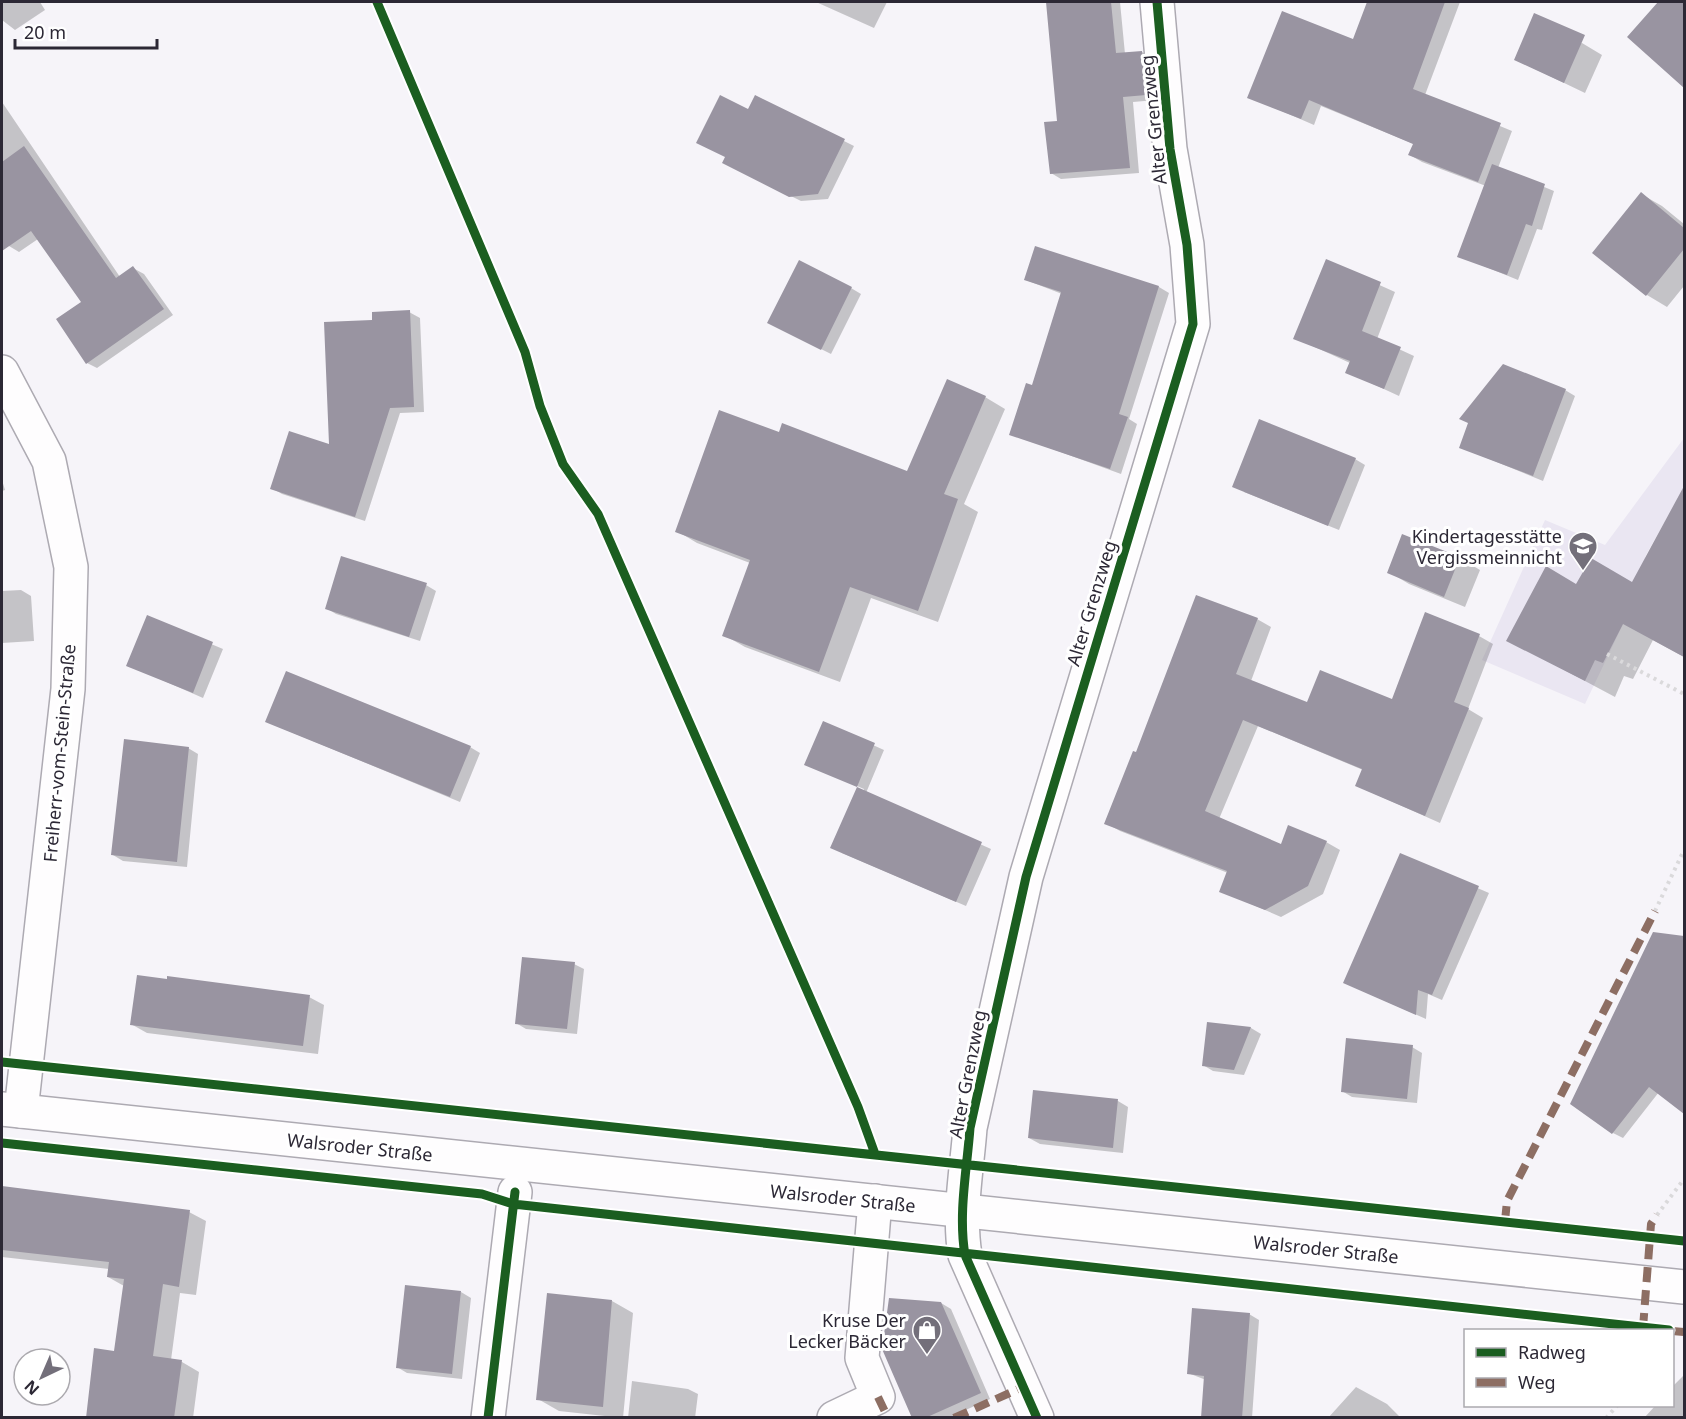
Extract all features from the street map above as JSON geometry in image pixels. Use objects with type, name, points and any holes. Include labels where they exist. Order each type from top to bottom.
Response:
[{"type":"street","name":"Alter Grenzweg","points":[[1037,1418],[964,1254],[962,1240],[970,1128],[1026,877],[1193,324],[1187,245],[1170,149],[1157,2]]},
{"type":"street","name":"Freiherr-vom-Stein-Straße","points":[[2,372],[49,461],[71,567],[68,689],[11,1110]]},
{"type":"street","name":"Walsroder Straße","points":[[11,1110],[1684,1287]]},
{"type":"street","points":[[488,1418],[514,1192]]},
{"type":"street","points":[[834,1418],[878,1397],[862,1358],[875,1201]]},
{"type":"path","points":[[1607,654],[1684,694]]},
{"type":"path","points":[[1655,910],[1684,850]]},
{"type":"path","points":[[1657,1215],[1684,1179]]},
{"type":"shaded area","name":"Kindertagesstätte Vergissmeinnicht","points":[[1684,438],[1684,524],[1668,516],[1646,555],[1623,624],[1585,704],[1482,660],[1545,520],[1605,545]]},
{"type":"building","points":[[1046,2],[1111,2],[1116,53],[1142,51],[1146,95],[1123,97],[1130,168],[1050,174],[1044,122],[1057,121]]},
{"type":"building","points":[[1367,2],[1445,2],[1413,89],[1501,123],[1478,182],[1408,155],[1413,144],[1309,100],[1301,119],[1247,98],[1282,11],[1353,39]]},
{"type":"building","points":[[1658,2],[1684,2],[1684,88],[1627,37]]},
{"type":"building","points":[[1534,13],[1585,35],[1564,83],[1514,60]]},
{"type":"building","points":[[720,95],[748,109],[755,95],[845,139],[818,194],[789,197],[722,163],[725,157],[696,143]]},
{"type":"building","points":[[24,146],[116,278],[133,266],[164,309],[86,364],[56,319],[81,302],[31,231],[2,251],[2,162]]},
{"type":"building","points":[[1492,164],[1545,184],[1532,226],[1526,224],[1507,275],[1457,257]]},
{"type":"building","points":[[1641,192],[1684,228],[1684,249],[1646,296],[1592,253]]},
{"type":"building","points":[[1035,246],[1159,286],[1119,414],[1128,417],[1110,469],[1009,435],[1026,383],[1032,385],[1061,292],[1024,280]]},
{"type":"building","points":[[1326,259],[1381,282],[1362,331],[1401,347],[1384,389],[1345,373],[1350,361],[1293,339]]},
{"type":"building","points":[[799,260],[852,287],[821,350],[767,323]]},
{"type":"building","points":[[410,310],[414,407],[390,408],[355,517],[270,489],[289,431],[329,444],[324,322],[372,320],[372,312]]},
{"type":"building","points":[[1503,364],[1566,389],[1533,476],[1459,448],[1468,423],[1459,419]]},
{"type":"building","points":[[947,379],[986,396],[944,494],[958,499],[918,611],[850,587],[819,672],[722,636],[750,560],[675,532],[719,410],[779,432],[782,423],[907,471]]},
{"type":"building","points":[[1259,419],[1356,458],[1328,526],[1232,487]]},
{"type":"building","points":[[1684,486],[1684,657],[1623,624],[1603,663],[1595,660],[1585,681],[1506,641],[1546,566],[1576,584],[1591,558],[1632,582]]},
{"type":"building","points":[[1402,534],[1460,557],[1444,597],[1387,573]]},
{"type":"building","points":[[341,556],[427,583],[409,637],[325,609]]},
{"type":"building","points":[[1196,595],[1258,618],[1236,674],[1307,702],[1320,670],[1392,699],[1425,612],[1480,634],[1454,702],[1469,708],[1425,816],[1355,786],[1362,769],[1243,720],[1205,811],[1281,844],[1288,825],[1327,841],[1308,886],[1265,910],[1219,892],[1227,871],[1104,824],[1133,751],[1136,752]]},
{"type":"building","points":[[147,615],[213,642],[193,693],[126,666]]},
{"type":"building","points":[[286,671],[471,746],[450,797],[265,722]]},
{"type":"building","points":[[823,721],[875,743],[857,787],[804,765]]},
{"type":"building","points":[[124,739],[189,747],[177,862],[111,855]]},
{"type":"building","points":[[857,787],[982,842],[956,902],[830,848]]},
{"type":"building","points":[[1400,853],[1479,886],[1432,995],[1418,990],[1416,1015],[1343,983]]},
{"type":"building","points":[[1653,932],[1684,936],[1684,1114],[1649,1087],[1612,1134],[1570,1104]]},
{"type":"building","points":[[522,957],[575,962],[567,1029],[515,1024]]},
{"type":"building","points":[[137,975],[167,979],[167,976],[310,995],[303,1046],[130,1025]]},
{"type":"building","points":[[1207,1022],[1251,1027],[1234,1070],[1202,1066]]},
{"type":"building","points":[[1346,1038],[1413,1045],[1407,1099],[1341,1092]]},
{"type":"building","points":[[1033,1090],[1118,1099],[1113,1148],[1028,1138]]},
{"type":"building","points":[[2,1186],[190,1210],[179,1287],[163,1284],[153,1356],[182,1360],[174,1418],[86,1418],[94,1348],[114,1351],[124,1279],[107,1277],[109,1262],[2,1250]]},
{"type":"building","points":[[405,1285],[461,1291],[452,1374],[396,1368]]},
{"type":"building","points":[[547,1293],[612,1300],[603,1407],[536,1400]]},
{"type":"building","points":[[889,1298],[941,1302],[981,1393],[925,1418],[912,1418],[882,1349]]},
{"type":"building","points":[[1192,1308],[1250,1313],[1242,1418],[1201,1418],[1204,1376],[1187,1374]]},
{"type":"marked path","points":[[1505,1221],[1507,1201],[1655,911]]},
{"type":"marked path","points":[[1643,1328],[1651,1224],[1657,1215]]},
{"type":"marked path","points":[[1674,1331],[1684,1332]]},
{"type":"marked path","points":[[954,1418],[1023,1387]]},
{"type":"marked path","points":[[878,1397],[888,1418]]},
{"type":"cycle path","points":[[377,2],[525,352],[540,406],[563,464],[598,514],[858,1107],[875,1154]]},
{"type":"cycle path","points":[[1037,1418],[965,1255],[962,1224],[964,1192],[970,1128],[1026,877],[1193,324],[1187,245],[1170,149],[1157,2]]},
{"type":"cycle path","points":[[2,1062],[1684,1241]]},
{"type":"cycle path","points":[[2,1143],[482,1194],[513,1204],[1660,1329]]},
{"type":"cycle path","points":[[488,1418],[515,1192]]},
{"type":"place","name":"Kindertagesstätte Vergissmeinnicht","points":[[1583,572]]},
{"type":"place","name":"Kruse Der Lecker Bäcker","points":[[927,1356]]}]
